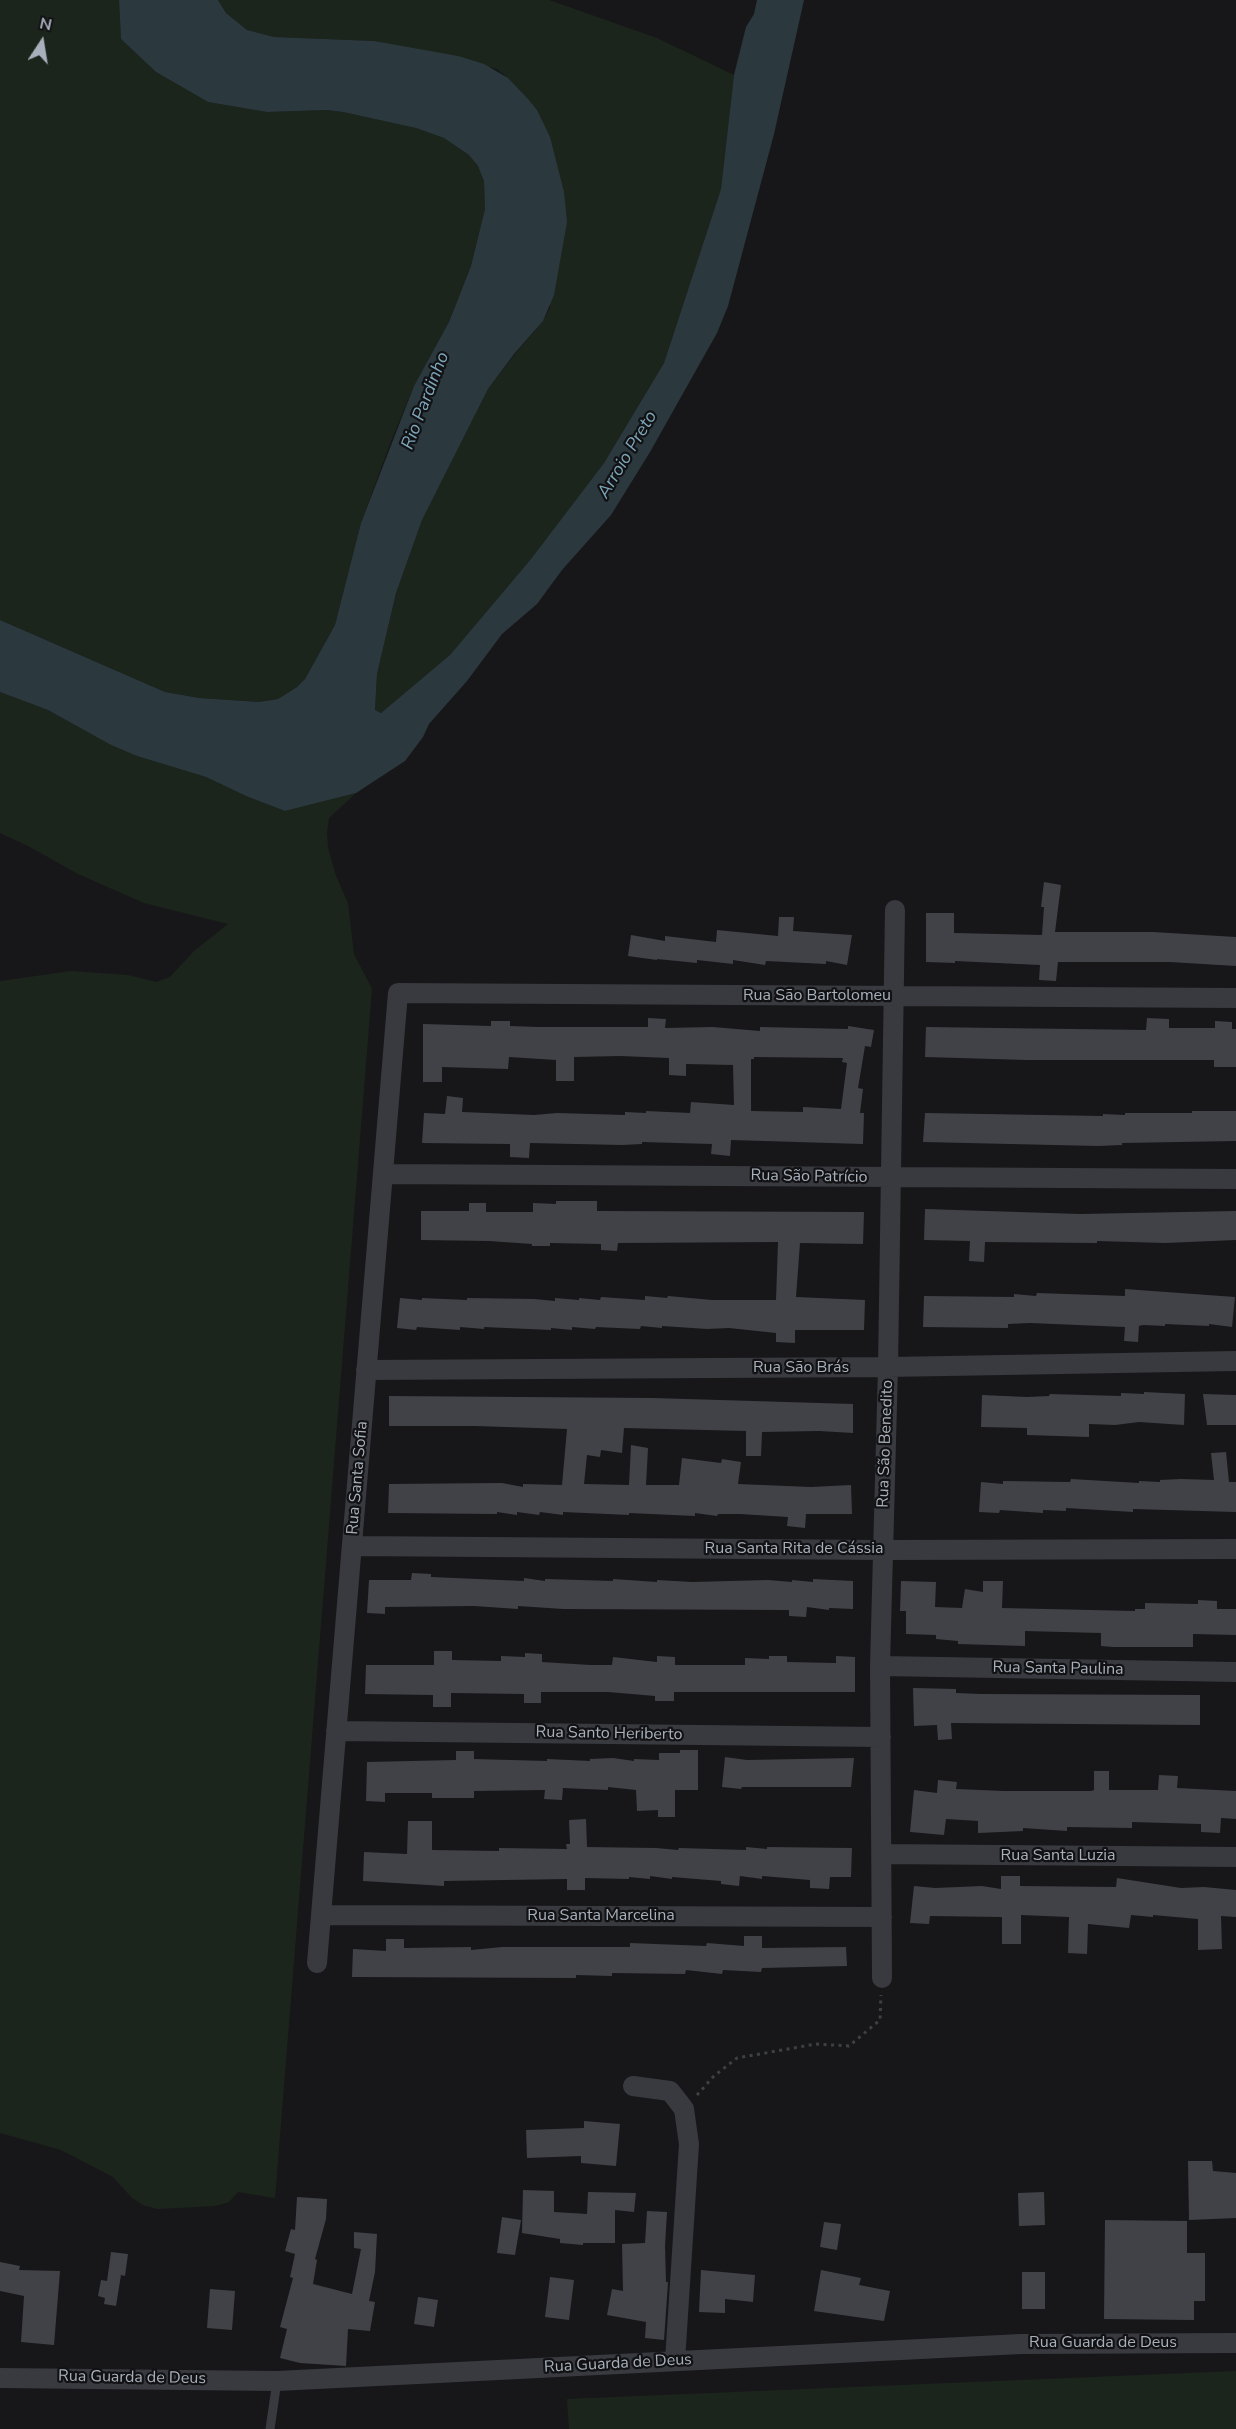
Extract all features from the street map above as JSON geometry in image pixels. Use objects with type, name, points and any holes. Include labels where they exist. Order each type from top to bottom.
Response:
[{"type":"street","name":"Rua São Benedito","points":[[882,1978],[880,1666],[888,1367],[895,910]]},
{"type":"street","name":"Rua São Bartolomeu","points":[[398,993],[1236,998]]},
{"type":"street","name":"Rua Santa Sofia","points":[[317,1963],[398,993]]},
{"type":"street","name":"Rua São Patrício","points":[[383,1173],[1236,1179]]},
{"type":"street","name":"Rua São Brás","points":[[366,1370],[888,1367],[1236,1361]]},
{"type":"street","name":"Rua Santa Rita de Cássia","points":[[352,1546],[883,1550],[1236,1549]]},
{"type":"street","name":"Rua Santa Paulina","points":[[880,1666],[1236,1672]]},
{"type":"street","name":"Rua Santo Heriberto","points":[[336,1731],[881,1737]]},
{"type":"street","name":"Rua Santa Luzia","points":[[881,1854],[1236,1857]]},
{"type":"street","name":"Rua Santa Marcelina","points":[[321,1915],[882,1917]]},
{"type":"street","points":[[633,2086],[670,2091],[684,2109],[689,2144],[675,2361]]},
{"type":"street","name":"Rua Guarda de Deus","points":[[0,2378],[277,2381],[1021,2344],[1236,2343]]},
{"type":"lane","points":[[270,2429],[277,2381]]},
{"type":"path","points":[[684,2109],[714,2076],[737,2058],[816,2044],[849,2046],[880,2020],[882,1978]]},
{"type":"shaded area","points":[[0,0],[119,0],[121,39],[156,72],[208,102],[267,112],[327,110],[343,112],[416,128],[444,138],[469,155],[478,166],[484,180],[485,209],[471,266],[449,322],[414,386],[391,441],[361,523],[335,625],[305,679],[278,699],[259,702],[199,698],[165,692],[0,620]]},
{"type":"shaded area","points":[[218,0],[549,0],[657,38],[734,75],[721,189],[664,363],[604,463],[531,559],[450,655],[381,713],[375,710],[377,674],[396,593],[422,520],[488,389],[543,321],[550,308],[537,110],[497,69],[374,41],[274,37],[247,30],[226,13]]},
{"type":"shaded area","points":[[0,692],[48,710],[111,745],[137,756],[206,777],[285,811],[356,793],[329,818],[328,848],[336,876],[348,903],[354,954],[372,989],[275,2198],[238,2192],[229,2202],[215,2206],[157,2209],[143,2205],[132,2198],[113,2177],[61,2150],[0,2133],[0,981],[71,971],[128,975],[156,982],[170,977],[194,951],[228,924],[144,903],[78,874],[0,833]]},
{"type":"shaded area","points":[[1236,2371],[1236,2429],[569,2429],[567,2399]]},
{"type":"water","points":[[119,0],[218,0],[226,13],[247,30],[274,37],[374,41],[458,56],[484,64],[508,78],[528,99],[537,110],[550,137],[564,192],[567,222],[554,295],[543,321],[488,389],[422,520],[396,593],[377,674],[375,710],[381,713],[450,655],[531,559],[604,463],[664,363],[721,189],[734,75],[746,27],[754,14],[757,0],[804,0],[774,134],[728,306],[717,333],[650,452],[611,515],[562,570],[537,604],[502,634],[467,681],[429,724],[423,737],[405,761],[356,793],[285,811],[206,777],[137,756],[111,745],[48,710],[0,692],[0,620],[165,692],[199,698],[259,702],[278,699],[297,687],[305,679],[335,625],[361,523],[414,386],[449,322],[471,266],[485,209],[484,181],[478,166],[469,155],[444,138],[416,128],[327,110],[267,112],[208,102],[156,72],[121,39]]},
{"type":"building","points":[[1044,882],[1061,885],[1055,932],[1153,932],[1236,937],[1236,966],[1170,962],[1058,962],[1056,981],[1039,980],[1040,965],[926,962],[926,913],[954,913],[954,933],[1042,935],[1044,907],[1041,907]]},
{"type":"building","points":[[779,917],[794,917],[793,931],[852,935],[847,965],[826,961],[826,964],[766,961],[765,965],[733,960],[733,964],[697,960],[697,963],[628,956],[631,935],[665,941],[665,936],[716,942],[717,930],[778,936]]},
{"type":"building","points":[[648,1018],[666,1019],[665,1028],[713,1027],[760,1031],[760,1027],[848,1029],[848,1026],[874,1030],[871,1047],[865,1046],[858,1088],[863,1089],[860,1113],[864,1113],[863,1144],[731,1140],[730,1156],[711,1154],[712,1144],[530,1143],[529,1158],[510,1157],[510,1144],[422,1143],[424,1113],[445,1114],[447,1096],[463,1098],[462,1112],[534,1115],[557,1113],[625,1115],[625,1112],[646,1113],[646,1111],[690,1113],[691,1102],[734,1105],[733,1065],[686,1064],[686,1076],[669,1075],[669,1058],[574,1057],[574,1081],[556,1081],[556,1060],[509,1057],[508,1069],[442,1067],[442,1082],[423,1082],[423,1024],[491,1026],[491,1021],[510,1021],[510,1026],[648,1027]],"holes":[[[754,1057],[843,1058],[842,1062],[847,1063],[841,1109],[803,1107],[803,1112],[751,1111],[751,1059]]]},
{"type":"building","points":[[1147,1018],[1169,1019],[1169,1028],[1215,1028],[1215,1021],[1232,1022],[1232,1029],[1236,1029],[1236,1067],[1214,1067],[1214,1060],[1027,1060],[925,1057],[926,1027],[1146,1030]]},
{"type":"building","points":[[1192,1111],[1236,1111],[1236,1141],[1122,1143],[1122,1145],[1098,1146],[923,1142],[925,1113],[1103,1116],[1103,1114],[1125,1115],[1125,1113],[1192,1113]]},
{"type":"building","points":[[556,1201],[597,1201],[597,1211],[864,1212],[863,1244],[800,1243],[796,1297],[865,1300],[864,1330],[795,1330],[795,1343],[776,1342],[776,1333],[729,1328],[641,1326],[640,1329],[572,1327],[572,1330],[551,1328],[551,1330],[460,1327],[460,1330],[417,1327],[416,1330],[397,1328],[400,1298],[555,1301],[555,1298],[600,1300],[601,1297],[645,1300],[645,1296],[667,1298],[668,1296],[712,1300],[776,1300],[778,1242],[618,1243],[617,1251],[601,1250],[601,1244],[550,1243],[550,1246],[532,1246],[532,1244],[489,1241],[421,1240],[421,1211],[469,1211],[469,1203],[486,1203],[486,1212],[533,1212],[533,1203],[556,1204]]},
{"type":"building","points":[[925,1209],[1080,1214],[1236,1211],[1236,1240],[1165,1243],[985,1242],[984,1262],[969,1261],[970,1241],[924,1240]]},
{"type":"building","points":[[1125,1289],[1235,1297],[1232,1327],[1209,1324],[1209,1326],[1143,1325],[1139,1326],[1138,1342],[1124,1341],[1125,1327],[1030,1323],[1008,1324],[1008,1328],[923,1327],[924,1296],[1014,1297],[1014,1294],[1036,1296],[1037,1293],[1125,1296]]},
{"type":"building","points":[[1144,1392],[1185,1394],[1184,1425],[1139,1422],[1115,1425],[1089,1424],[1089,1437],[1027,1435],[1027,1428],[981,1427],[982,1395],[1121,1396],[1121,1393],[1144,1394]]},
{"type":"building","points":[[1203,1394],[1236,1395],[1236,1425],[1207,1425]]},
{"type":"building","points":[[389,1396],[653,1398],[853,1404],[853,1433],[762,1432],[761,1456],[746,1456],[746,1431],[624,1428],[622,1453],[601,1450],[600,1457],[587,1455],[584,1484],[629,1485],[631,1445],[648,1448],[646,1485],[679,1485],[682,1458],[721,1463],[722,1459],[741,1462],[738,1484],[811,1487],[851,1485],[852,1514],[806,1514],[805,1528],[787,1526],[788,1517],[740,1514],[718,1514],[717,1516],[695,1513],[695,1516],[563,1512],[563,1515],[540,1512],[539,1515],[517,1512],[517,1515],[497,1512],[497,1514],[388,1513],[389,1484],[502,1483],[523,1487],[523,1484],[562,1485],[567,1429],[389,1426]]},
{"type":"building","points":[[1226,1452],[1229,1482],[1236,1482],[1236,1512],[1133,1509],[1133,1512],[1066,1508],[1066,1511],[1043,1510],[1043,1513],[1000,1510],[999,1513],[979,1512],[981,1482],[1003,1484],[1003,1481],[1070,1482],[1071,1479],[1139,1483],[1139,1481],[1160,1482],[1160,1480],[1181,1479],[1214,1480],[1211,1453]]},
{"type":"building","points":[[412,1573],[431,1574],[431,1577],[524,1581],[524,1578],[545,1581],[545,1579],[613,1581],[613,1579],[657,1582],[657,1580],[692,1582],[768,1580],[792,1582],[792,1580],[813,1582],[813,1579],[853,1581],[853,1609],[829,1608],[829,1610],[807,1607],[806,1617],[789,1616],[789,1610],[563,1609],[518,1606],[518,1609],[474,1606],[385,1607],[385,1614],[367,1613],[369,1580],[411,1580]]},
{"type":"building","points":[[901,1581],[936,1582],[935,1607],[962,1608],[965,1589],[983,1592],[983,1581],[1003,1581],[1002,1608],[1135,1611],[1135,1609],[1145,1609],[1145,1603],[1198,1604],[1198,1600],[1217,1601],[1217,1609],[1236,1609],[1236,1635],[1193,1634],[1193,1647],[1113,1647],[1101,1646],[1101,1633],[1025,1631],[1025,1646],[958,1644],[958,1641],[936,1639],[936,1635],[906,1634],[906,1611],[900,1611]]},
{"type":"building","points":[[434,1651],[452,1651],[452,1660],[501,1661],[501,1656],[525,1657],[525,1653],[542,1654],[542,1662],[590,1665],[612,1665],[613,1657],[657,1662],[657,1656],[675,1657],[675,1665],[745,1665],[745,1658],[769,1659],[769,1656],[787,1656],[787,1662],[836,1663],[836,1656],[855,1657],[855,1692],[674,1692],[674,1701],[655,1701],[655,1696],[608,1692],[541,1692],[541,1703],[524,1703],[524,1694],[451,1693],[451,1707],[433,1707],[433,1695],[365,1694],[366,1665],[434,1665]]},
{"type":"building","points":[[913,1688],[956,1689],[956,1693],[980,1694],[1200,1695],[1200,1725],[951,1723],[952,1739],[938,1740],[937,1725],[914,1726]]},
{"type":"building","points":[[680,1750],[698,1750],[698,1790],[675,1790],[675,1817],[658,1817],[658,1810],[637,1811],[636,1790],[608,1787],[608,1790],[563,1788],[562,1800],[544,1799],[545,1790],[474,1791],[474,1798],[432,1798],[432,1793],[385,1793],[385,1802],[366,1801],[367,1762],[456,1760],[456,1751],[474,1751],[474,1759],[590,1761],[590,1759],[613,1758],[634,1761],[634,1759],[659,1760],[659,1753],[680,1753]]},
{"type":"building","points":[[725,1757],[747,1760],[854,1758],[851,1787],[742,1787],[741,1789],[722,1787]]},
{"type":"building","points":[[1094,1771],[1109,1771],[1109,1790],[1158,1790],[1159,1775],[1178,1776],[1177,1788],[1236,1791],[1236,1819],[1221,1818],[1220,1833],[1201,1832],[1201,1824],[1132,1822],[1132,1828],[1067,1827],[1067,1831],[1023,1828],[1023,1831],[978,1833],[978,1821],[946,1819],[944,1835],[910,1832],[914,1790],[937,1793],[938,1780],[957,1782],[956,1789],[1091,1791],[1094,1790]]},
{"type":"building","points":[[586,1819],[587,1847],[678,1850],[679,1848],[746,1850],[746,1847],[767,1849],[767,1847],[852,1848],[851,1877],[830,1877],[829,1889],[810,1888],[810,1880],[762,1876],[762,1879],[740,1876],[739,1886],[721,1884],[721,1881],[672,1877],[672,1879],[650,1876],[650,1879],[585,1878],[585,1890],[567,1890],[567,1879],[444,1881],[444,1886],[363,1881],[364,1852],[407,1854],[408,1821],[432,1821],[432,1850],[499,1851],[499,1848],[567,1849],[566,1844],[570,1844],[569,1820]]},
{"type":"building","points":[[1001,1876],[1020,1876],[1020,1886],[1116,1887],[1117,1878],[1181,1888],[1204,1887],[1236,1890],[1236,1917],[1221,1916],[1222,1949],[1198,1950],[1198,1919],[1131,1915],[1129,1928],[1088,1924],[1087,1954],[1068,1953],[1069,1917],[1021,1915],[1021,1944],[1002,1944],[1002,1917],[930,1916],[929,1924],[910,1923],[914,1886],[935,1888],[982,1886],[1001,1889]]},
{"type":"building","points":[[744,1936],[762,1936],[762,1948],[846,1947],[847,1966],[762,1968],[761,1972],[723,1970],[722,1974],[686,1970],[685,1974],[612,1973],[612,1976],[576,1975],[576,1978],[352,1977],[353,1949],[386,1951],[386,1939],[404,1939],[404,1948],[471,1947],[471,1950],[502,1947],[630,1947],[630,1943],[706,1946],[707,1943],[744,1946]]},
{"type":"building","points":[[584,2121],[620,2124],[616,2166],[581,2163],[581,2156],[527,2158],[526,2130],[584,2128]]},
{"type":"building","points":[[1188,2161],[1212,2161],[1213,2171],[1236,2173],[1236,2218],[1189,2220]]},
{"type":"building","points":[[523,2190],[554,2191],[554,2212],[587,2214],[588,2192],[636,2193],[634,2212],[615,2210],[615,2243],[583,2243],[583,2245],[560,2243],[560,2239],[522,2233]]},
{"type":"building","points":[[1044,2192],[1045,2225],[1019,2226],[1018,2193]]},
{"type":"building","points":[[297,2197],[327,2199],[326,2219],[315,2259],[317,2260],[313,2284],[352,2294],[361,2249],[354,2248],[354,2232],[377,2234],[375,2272],[369,2301],[375,2302],[370,2331],[348,2329],[346,2366],[300,2363],[280,2358],[287,2329],[280,2327],[293,2278],[290,2277],[295,2254],[285,2251],[291,2229],[295,2230]]},
{"type":"building","points":[[647,2211],[667,2212],[665,2246],[666,2282],[668,2282],[664,2340],[645,2338],[646,2322],[607,2315],[612,2289],[623,2291],[622,2244],[645,2243]]},
{"type":"building","points":[[502,2217],[521,2220],[515,2255],[497,2253]]},
{"type":"building","points":[[1105,2220],[1187,2221],[1187,2253],[1205,2253],[1205,2301],[1194,2301],[1194,2320],[1104,2319]]},
{"type":"building","points":[[824,2222],[841,2224],[837,2250],[820,2247]]},
{"type":"building","points":[[111,2252],[128,2254],[125,2276],[121,2275],[116,2306],[104,2304],[105,2298],[98,2296],[101,2280],[107,2281]]},
{"type":"building","points":[[0,2262],[20,2266],[19,2270],[60,2271],[54,2345],[21,2342],[24,2296],[0,2291]]},
{"type":"building","points":[[701,2270],[755,2275],[753,2302],[725,2299],[725,2313],[699,2312]]},
{"type":"building","points":[[821,2270],[861,2278],[859,2285],[890,2291],[884,2321],[814,2311]]},
{"type":"building","points":[[1022,2272],[1045,2272],[1045,2309],[1022,2309]]},
{"type":"building","points":[[550,2277],[574,2280],[569,2320],[545,2317]]},
{"type":"building","points":[[210,2289],[235,2291],[232,2330],[207,2328]]},
{"type":"building","points":[[418,2297],[438,2300],[434,2327],[414,2324]]},
{"type":"water label","name":"Rio Pardinho","points":[[426,401]]},
{"type":"water label","name":"Arroio Preto","points":[[628,455]]}]
